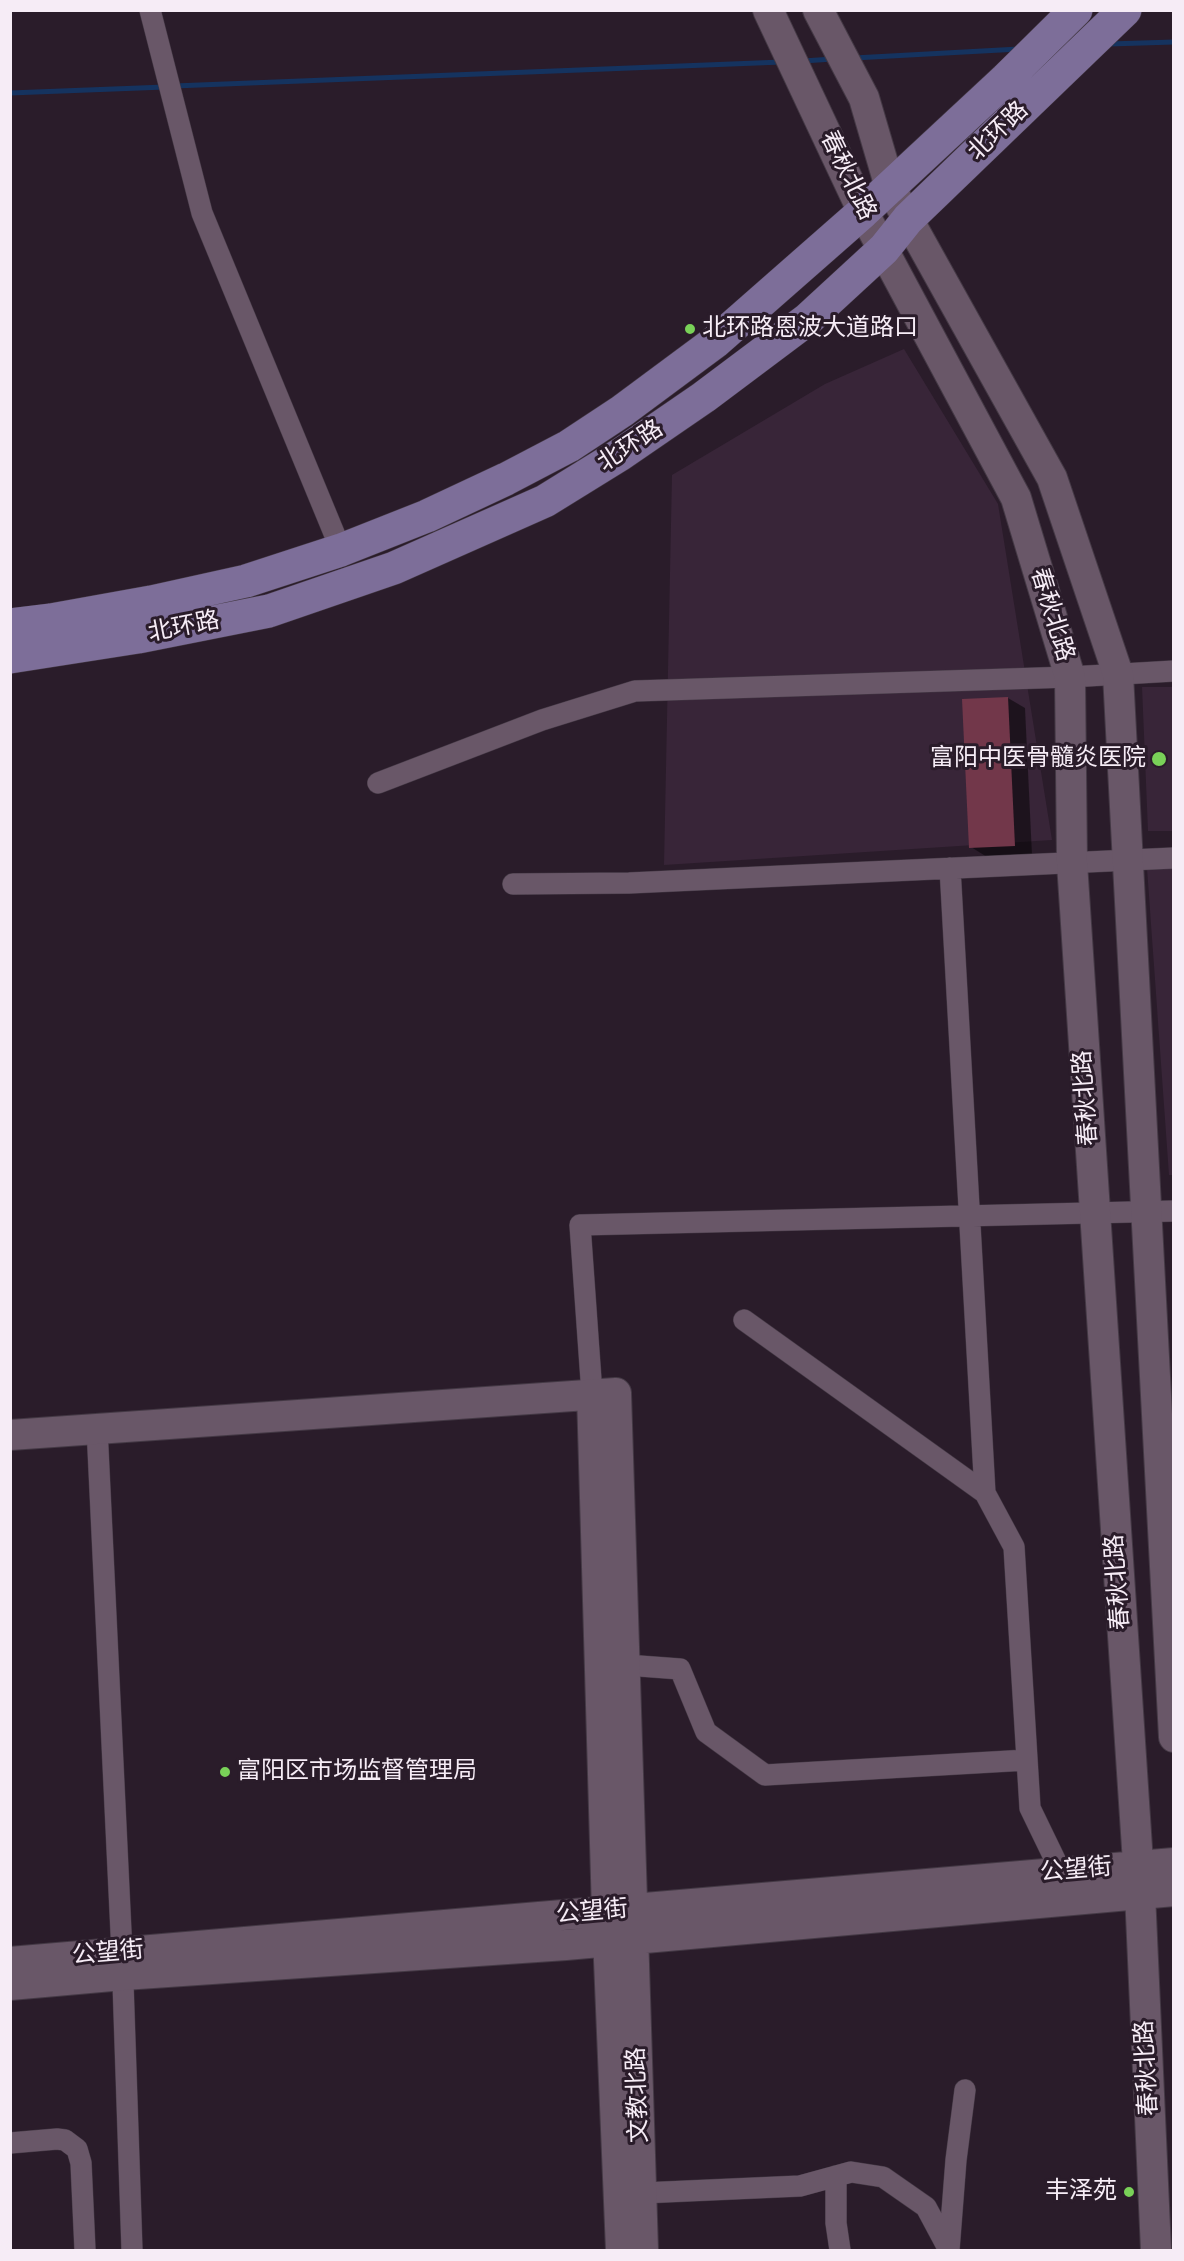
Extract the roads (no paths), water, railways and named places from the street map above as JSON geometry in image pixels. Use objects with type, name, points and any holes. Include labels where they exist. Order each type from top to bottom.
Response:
[{"type":"main road","name":"北环路","points":[[10,625],[140,604],[246,581],[341,550],[427,516],[569,446],[622,411],[715,342],[864,212],[1006,79],[1070,15]]},
{"type":"main road","name":"北环路","points":[[10,657],[138,637],[269,611],[394,568],[545,501],[621,454],[705,397],[808,319],[884,249],[908,219],[1118,18]]},
{"type":"street","points":[[150,10],[202,213],[341,550]]},
{"type":"street","name":"春秋北路","points":[[820,15],[864,98],[890,186],[1052,478],[1118,674],[1129,861],[1160,1212],[1173,1737]]},
{"type":"street","name":"春秋北路","points":[[770,16],[864,212],[1016,498],[1070,677],[1072,863],[1139,1880],[1156,2250]]},
{"type":"street","points":[[378,783],[542,720],[635,691],[1070,677],[1173,671]]},
{"type":"street","points":[[513,884],[629,883],[1173,858]]},
{"type":"street","points":[[950,868],[985,1494],[1014,1547],[1030,1808],[1061,1872]]},
{"type":"street","points":[[620,1911],[626,1665],[604,1393],[580,1225],[1095,1211],[1160,1212]]},
{"type":"street","points":[[744,1320],[985,1494]]},
{"type":"street","points":[[10,1435],[604,1393]]},
{"type":"street","points":[[604,1393],[621,1941]]},
{"type":"street","points":[[97,1428],[123,1964],[132,2250]]},
{"type":"street","points":[[626,1665],[680,1670],[706,1732],[765,1775],[1027,1760]]},
{"type":"street","name":"公望街","points":[[10,1962],[123,1964],[621,1941],[1139,1880],[1173,1863]]},
{"type":"street","name":"公望街","points":[[10,1985],[123,1964],[620,1911],[1061,1872],[1139,1880],[1173,1891]]},
{"type":"street","name":"文教北路","points":[[621,1941],[642,2193],[643,2250]]},
{"type":"street","name":"文教北路","points":[[621,1941],[621,2250]]},
{"type":"street","points":[[949,2250],[956,2160],[965,2090]]},
{"type":"street","points":[[10,2143],[57,2139],[71,2144],[76,2149],[81,2163],[85,2250]]},
{"type":"street","points":[[642,2193],[800,2186],[851,2172],[884,2177],[926,2207],[949,2250]]},
{"type":"street","points":[[836,2176],[836,2223],[840,2250]]},
{"type":"waterway","points":[[1109,44],[1174,42]]},
{"type":"waterway","points":[[854,58],[1019,49]]},
{"type":"waterway","points":[[803,61],[833,59]]},
{"type":"waterway","points":[[174,86],[782,62]]},
{"type":"waterway","points":[[10,93],[165,87]]},
{"type":"place","name":"北环路恩波大道路口","points":[[690,329]]},
{"type":"place","name":"富阳中医骨髓炎医院","points":[[1159,759]]},
{"type":"place","name":"富阳区市场监督管理局","points":[[225,1772]]},
{"type":"place","name":"丰泽苑","points":[[1129,2192]]}]
